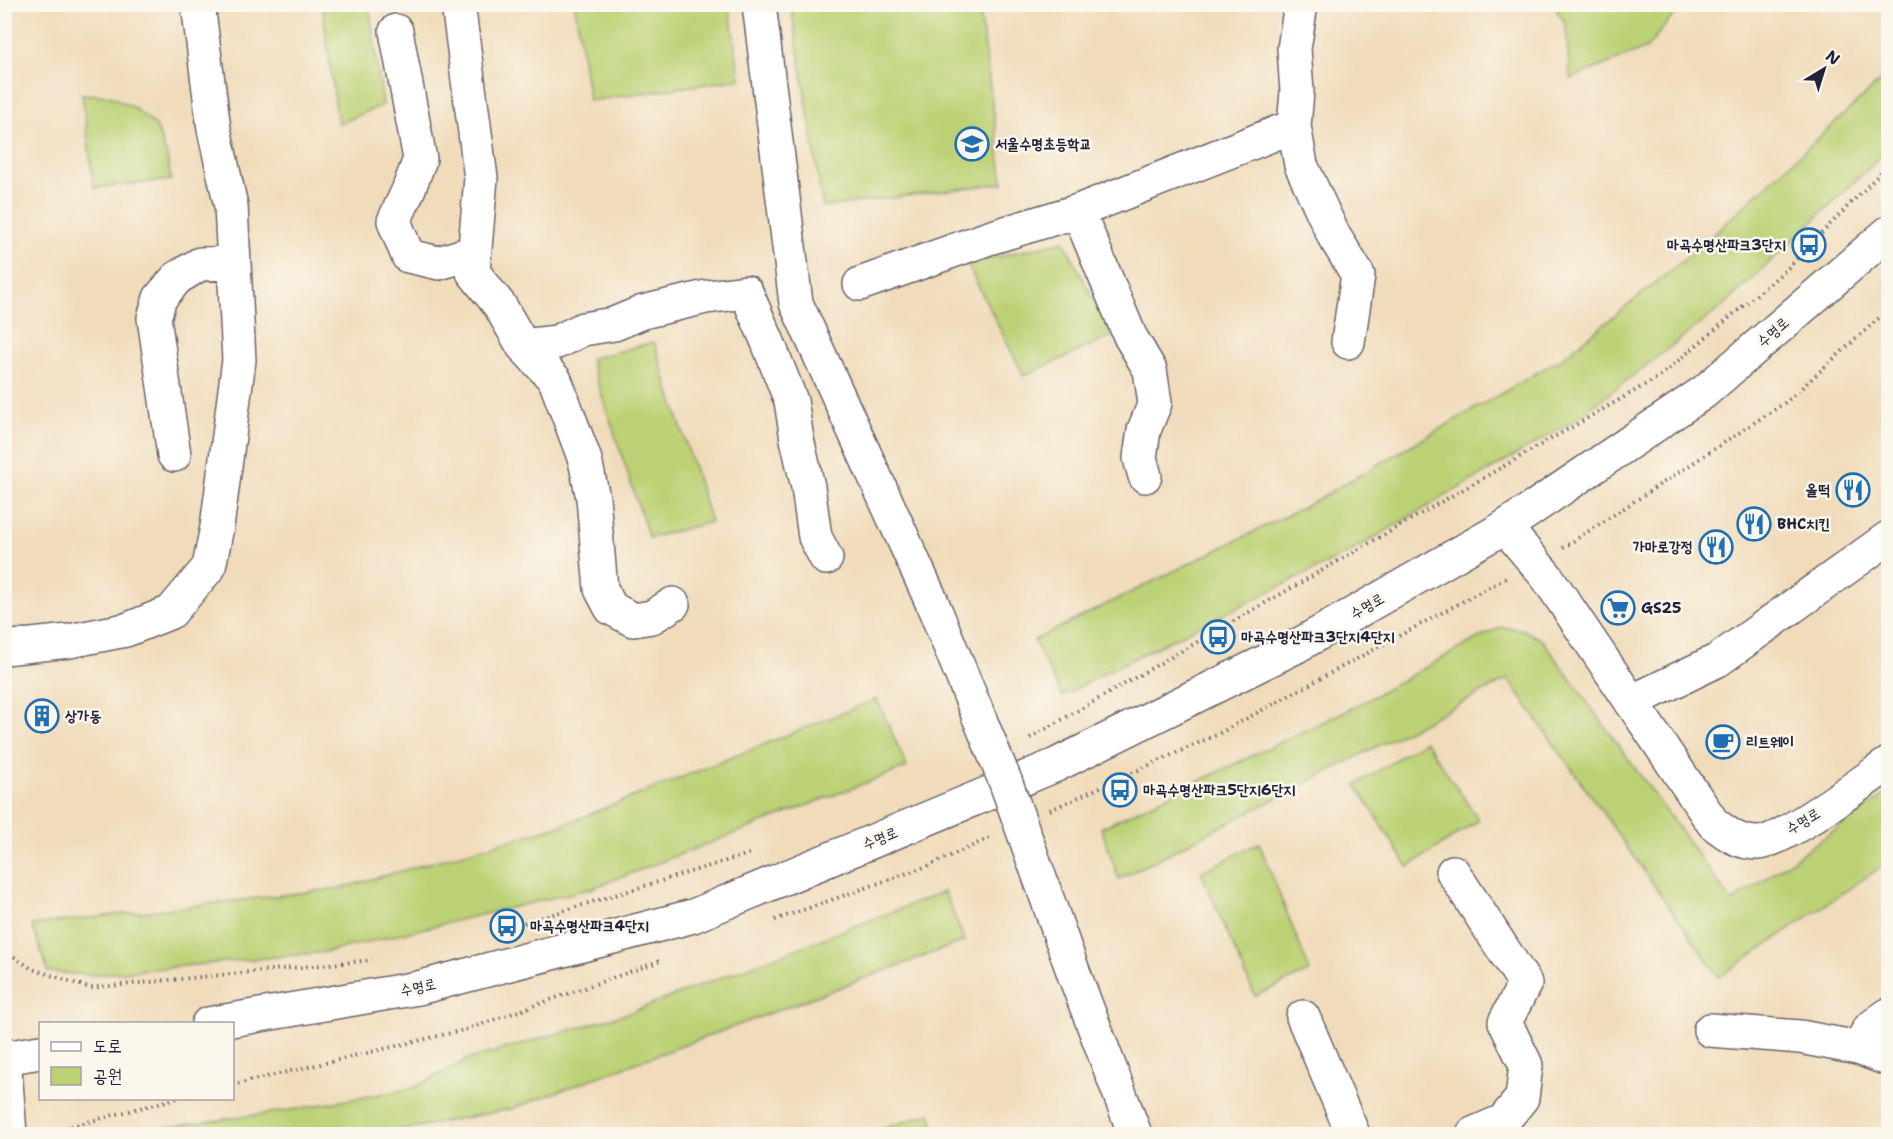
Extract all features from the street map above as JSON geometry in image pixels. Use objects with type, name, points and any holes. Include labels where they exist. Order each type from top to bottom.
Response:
[{"type":"street","points":[[4,648],[69,641],[126,630],[171,612],[209,567],[217,527],[239,360],[231,206],[214,129],[198,4]]},
{"type":"street","points":[[458,4],[481,178],[473,272],[500,306],[523,346],[555,380],[585,460],[593,498],[601,589],[611,608],[633,620],[652,617],[673,604]]},
{"type":"street","points":[[759,4],[796,303],[931,600],[1006,783],[1074,974],[1135,1134]]},
{"type":"street","points":[[1302,4],[1294,49],[1297,92],[1294,126],[1301,165],[1334,236],[1358,275],[1348,342]]},
{"type":"street","points":[[396,32],[420,159],[394,221],[408,256],[439,263],[474,252]]},
{"type":"street","points":[[860,284],[989,238],[1078,211],[1294,126]]},
{"type":"street","points":[[1078,211],[1130,336],[1150,370],[1155,403],[1144,430],[1140,458],[1145,476]]},
{"type":"street","name":"수명로","points":[[214,1022],[418,988],[693,916],[1056,765],[1297,646],[1505,527],[1704,392],[1888,233]]},
{"type":"street","points":[[174,454],[154,318],[160,298],[177,278],[200,264],[233,263]]},
{"type":"street","points":[[523,346],[557,342],[583,329],[614,324],[643,312],[706,297],[746,292],[791,401],[815,537],[826,558]]},
{"type":"street","name":"수명로","points":[[1505,527],[1547,577],[1713,823],[1734,839],[1760,843],[1793,829],[1888,764]]},
{"type":"street","points":[[1631,702],[1718,660],[1888,538]]},
{"type":"street","points":[[1453,872],[1525,983],[1505,1022],[1526,1065],[1522,1098],[1503,1121],[1473,1134]]},
{"type":"street","points":[[1858,1048],[1870,1028],[1888,1016]]},
{"type":"street","points":[[1303,1017],[1353,1134]]},
{"type":"street","points":[[1710,1030],[1800,1038],[1858,1048],[1888,1059]]},
{"type":"street","points":[[10,1134],[5,1057],[39,1052]]},
{"type":"path","points":[[42,1134],[170,1100]]},
{"type":"green space","points":[[322,5],[369,5],[383,105],[338,124]]},
{"type":"green space","points":[[575,5],[729,5],[740,79],[589,101]]},
{"type":"green space","points":[[791,5],[979,5],[1003,183],[823,207]]},
{"type":"green space","points":[[1554,5],[1665,5],[1676,12],[1647,48],[1570,79],[1566,25]]},
{"type":"green space","points":[[1888,74],[1888,150],[1722,307],[1574,421],[1346,554],[1062,696],[1034,640],[1308,505],[1561,359],[1695,251]]},
{"type":"green space","points":[[82,94],[110,96],[134,108],[156,126],[167,156],[171,180],[94,188]]},
{"type":"green space","points":[[1064,241],[1112,336],[1024,376],[967,264]]},
{"type":"green space","points":[[654,342],[711,522],[649,538],[590,359]]},
{"type":"green space","points":[[1502,627],[1524,630],[1543,641],[1732,902],[1888,793],[1888,862],[1719,977],[1508,679],[1119,879],[1101,828],[1360,704]]},
{"type":"green space","points":[[877,699],[907,767],[593,888],[326,952],[92,975],[48,972],[32,925],[341,888],[563,825]]},
{"type":"green space","points":[[1425,741],[1479,820],[1408,867],[1356,785]]},
{"type":"green space","points":[[1259,843],[1310,971],[1255,996],[1201,872]]},
{"type":"green space","points":[[944,892],[965,941],[511,1109],[380,1134],[117,1134],[291,1110],[414,1088],[466,1060],[629,1013]]},
{"type":"green space","points":[[930,1113],[936,1134],[883,1134],[882,1129]]},
{"type":"place","name":"서울수명초등학교","points":[[972,144]]},
{"type":"place","name":"마곡수명산파크3단지","points":[[1809,245]]},
{"type":"place","name":"올떡","points":[[1853,490]]},
{"type":"place","name":"BHC치킨","points":[[1754,524]]},
{"type":"place","name":"가마로강정","points":[[1716,547]]},
{"type":"place","name":"GS25","points":[[1618,608]]},
{"type":"place","name":"마곡수명산파크3단지4단지","points":[[1218,637]]},
{"type":"place","name":"상가동","points":[[42,716]]},
{"type":"place","name":"리트웨이","points":[[1723,742]]},
{"type":"place","name":"마곡수명산파크5단지6단지","points":[[1120,790]]},
{"type":"place","name":"마곡수명산파크4단지","points":[[507,926]]}]
